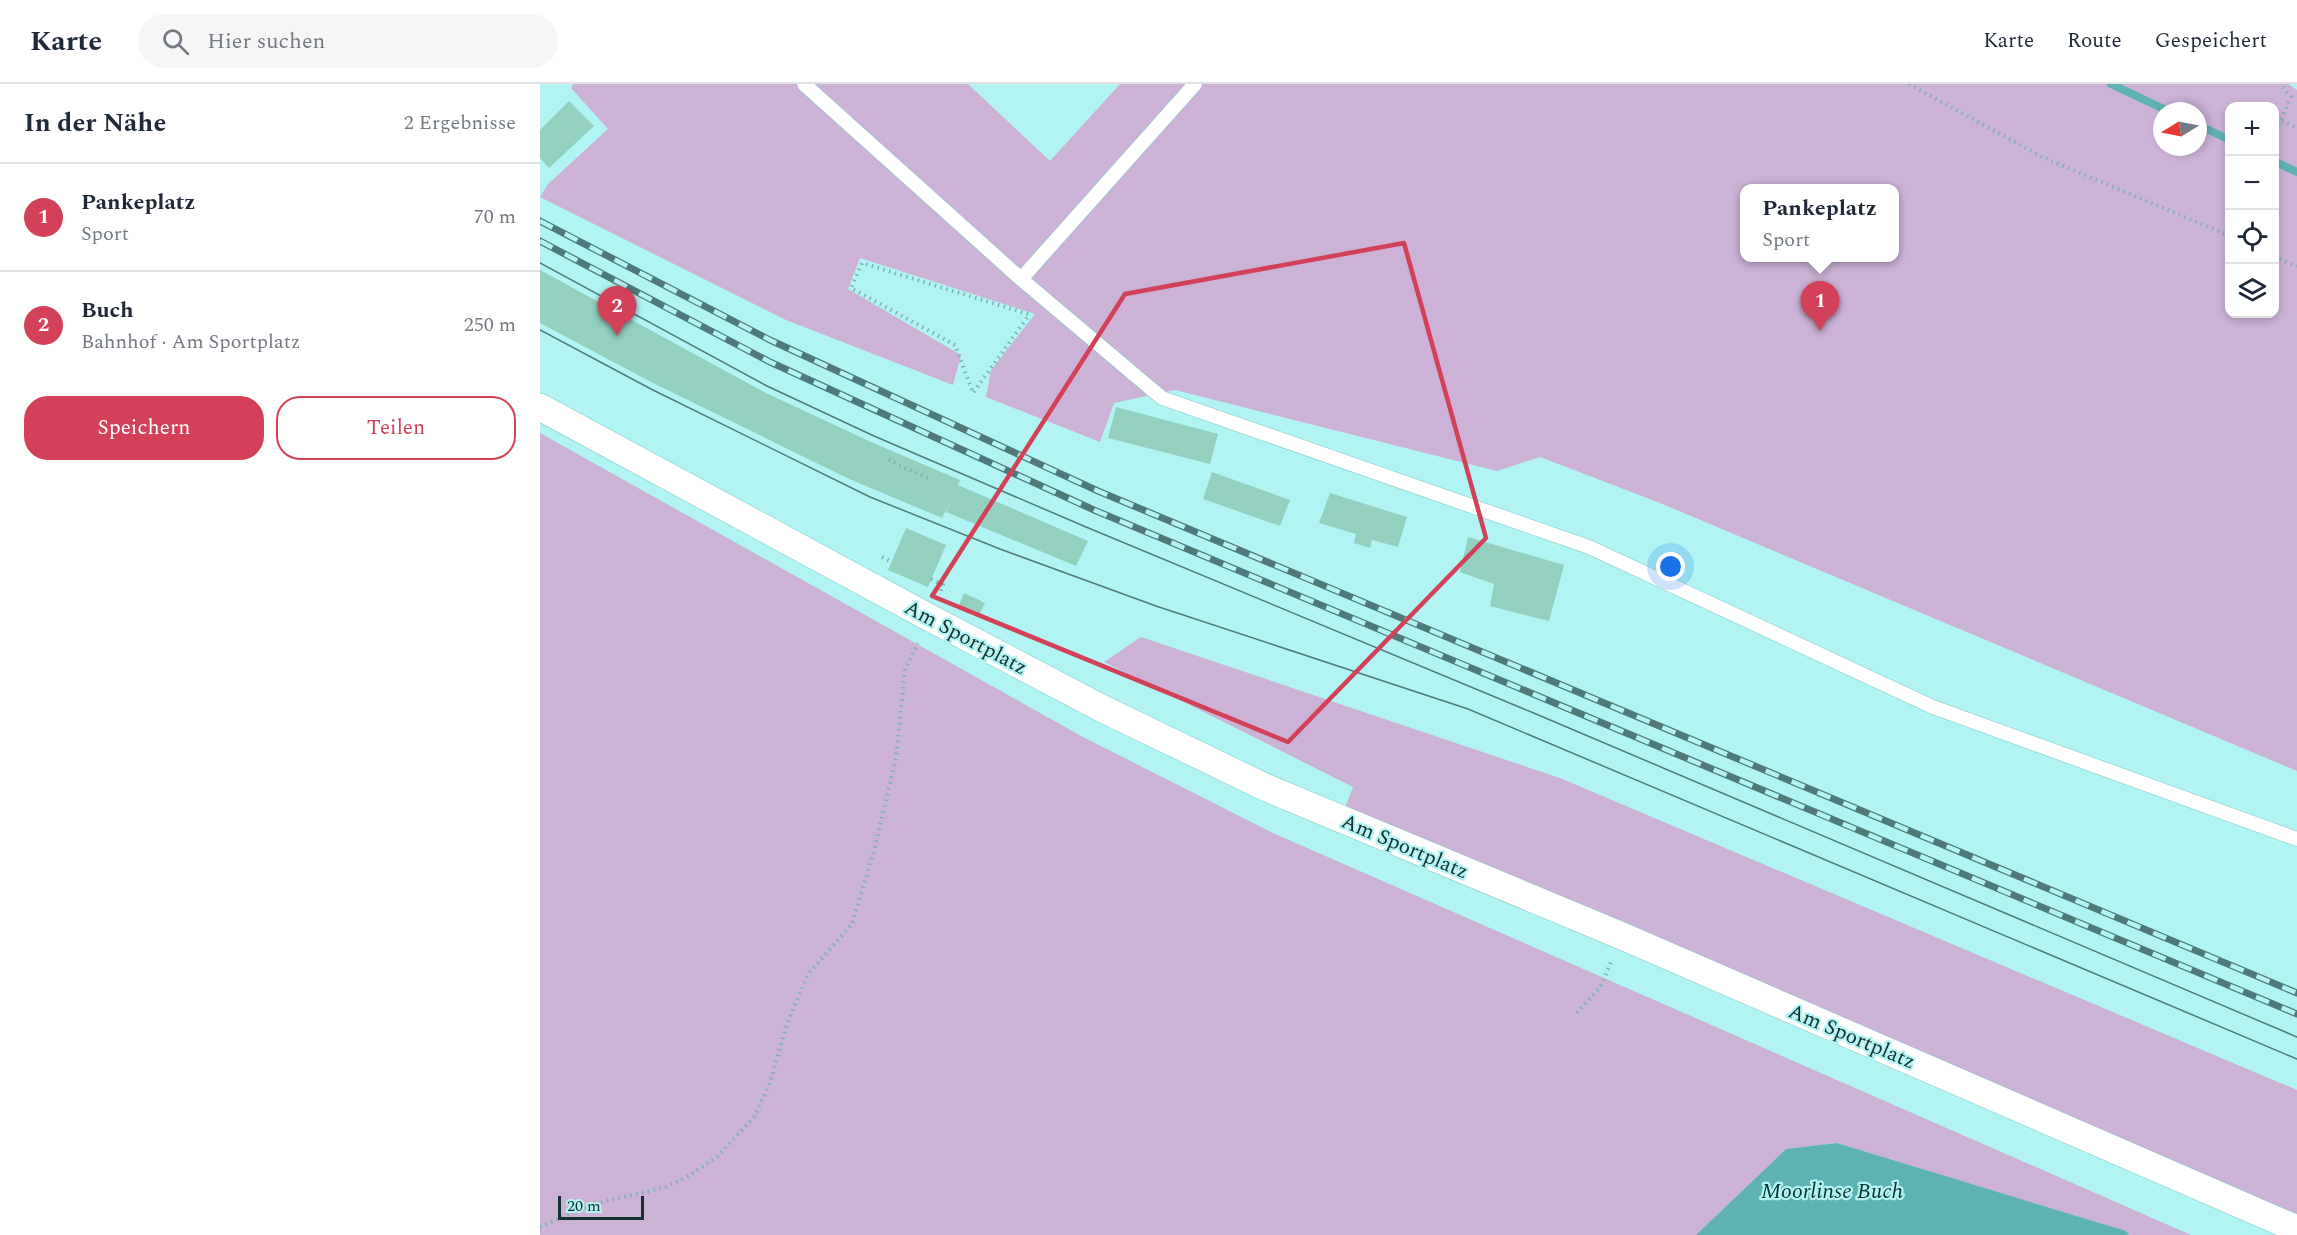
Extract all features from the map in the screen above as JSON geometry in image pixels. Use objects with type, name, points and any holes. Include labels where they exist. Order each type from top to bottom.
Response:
[{"type":"street","name":"Am Sportplatz","points":[[540,407],[1105,710],[1267,788],[1622,936],[2297,1229]]},
{"type":"lane","points":[[804,84],[1021,279],[1162,398],[1589,547],[1933,707],[2297,839]]},
{"type":"lane","points":[[1021,279],[1195,84]]},
{"type":"path","points":[[1909,84],[2042,157],[2225,234]]},
{"type":"path","points":[[2279,127],[2291,97],[2280,84]]},
{"type":"path","points":[[2282,121],[2297,128]]},
{"type":"path","points":[[2279,259],[2297,266]]},
{"type":"path","points":[[862,263],[1029,315],[973,393],[955,345],[851,288],[862,263]]},
{"type":"path","points":[[1021,279],[1029,315]]},
{"type":"path","points":[[889,459],[931,479]]},
{"type":"path","points":[[540,1227],[589,1205],[632,1197],[666,1187],[687,1177],[717,1157],[754,1117],[770,1083],[788,1024],[808,974],[852,924],[875,846],[896,758],[904,669],[930,618]]},
{"type":"path","points":[[1577,1013],[1601,986],[1622,936]]},
{"type":"highlighted area","points":[[1404,243],[1486,538],[1288,742],[932,596],[1125,294]]},
{"type":"shaded area","points":[[573,84],[968,84],[1050,161],[1120,84],[2288,84],[2297,90],[2297,771],[1660,503],[1540,457],[1497,471],[1175,390],[1114,403],[1100,442],[986,397],[991,370],[1035,314],[860,258],[848,289],[961,355],[953,385],[786,320],[540,197],[548,184],[608,129],[571,88]]},
{"type":"shaded area","points":[[540,433],[1083,737],[1273,833],[2191,1235],[2129,1235],[2125,1231],[1837,1143],[1786,1149],[1696,1235],[540,1235]]},
{"type":"shaded area","points":[[1141,637],[1560,778],[2297,1090],[2297,1217],[1345,808],[1353,787],[1104,662]]},
{"type":"water","name":"Moorlinse Buch","points":[[1837,1143],[2126,1231],[2129,1235],[1696,1235],[1786,1149]]},
{"type":"building","points":[[569,101],[594,126],[549,168],[540,158],[540,130]]},
{"type":"building","points":[[540,270],[764,392],[960,480],[958,485],[1088,541],[1076,566],[946,512],[951,501],[942,518],[847,478],[653,383],[540,323]]},
{"type":"building","points":[[1116,407],[1218,434],[1210,464],[1108,438]]},
{"type":"building","points":[[1212,472],[1290,500],[1280,526],[1203,499]]},
{"type":"building","points":[[1330,493],[1407,517],[1398,547],[1372,540],[1370,548],[1354,543],[1356,534],[1319,523]]},
{"type":"building","points":[[906,528],[946,545],[928,587],[888,570]]},
{"type":"building","points":[[1468,537],[1564,565],[1549,621],[1490,606],[1494,584],[1460,572]]},
{"type":"building","points":[[964,593],[985,603],[979,615],[959,605]]},
{"type":"waterway","points":[[2111,84],[2153,104]]},
{"type":"waterway","points":[[2207,129],[2225,138]]},
{"type":"waterway","points":[[2279,163],[2297,172]]},
{"type":"tram line","points":[[540,263],[767,386],[874,436],[2297,1037]]},
{"type":"tram line","points":[[540,330],[651,389],[870,497],[1000,549],[1156,606],[1468,709],[2297,1059]]},
{"type":"railway","points":[[540,221],[770,340],[1098,491],[2297,993]]},
{"type":"railway","points":[[540,241],[770,362],[1094,510],[2297,1014]]},
{"type":"place","name":"Pankeplatz","points":[[1820,331]]},
{"type":"place","name":"Buch","points":[[617,336]]}]
